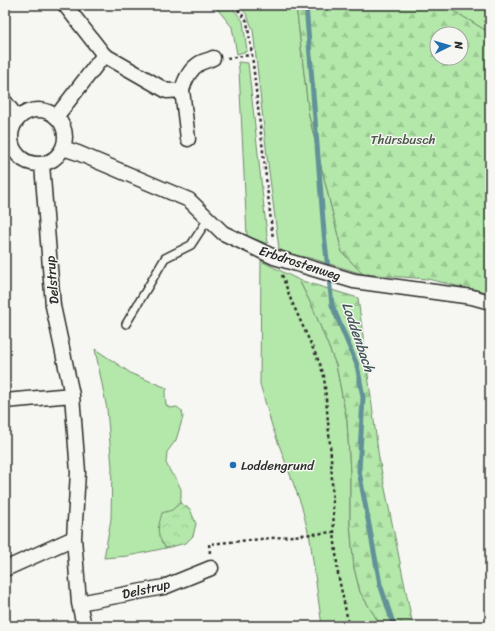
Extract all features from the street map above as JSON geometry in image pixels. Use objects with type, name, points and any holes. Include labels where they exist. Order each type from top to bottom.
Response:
[{"type":"street","points":[[65,5],[104,55],[166,91],[182,90]]},
{"type":"street","points":[[56,117],[104,55]]},
{"type":"street","points":[[188,139],[182,90],[185,80],[191,70],[200,62],[212,58]]},
{"type":"street","points":[[5,102],[18,119]]},
{"type":"street","points":[[36,110],[47,112],[56,117],[63,126],[65,137],[63,148],[55,159],[42,164],[31,164],[9,151],[13,128],[18,119],[26,113],[36,110]]},
{"type":"street","name":"Erbdrostenweg","points":[[63,148],[189,200],[223,233],[274,257],[354,281],[472,296],[490,302]]},
{"type":"street","name":"Delstrup","points":[[42,164],[53,306],[72,395],[78,472],[74,538],[79,603],[84,626]]},
{"type":"street","points":[[5,400],[72,395]]},
{"type":"street","points":[[5,569],[74,538]]},
{"type":"street","name":"Delstrup","points":[[79,603],[164,587],[211,568]]},
{"type":"lane","points":[[126,324],[166,258],[191,245],[208,219]]},
{"type":"path","points":[[234,5],[247,21],[274,257],[324,376],[332,456],[334,532],[338,574],[349,626]]},
{"type":"path","points":[[229,57],[252,55]]},
{"type":"path","points":[[211,568],[209,544],[334,532]]},
{"type":"green space","points":[[214,5],[230,5],[243,21],[247,51],[237,54],[232,27]]},
{"type":"green space","points":[[239,5],[296,5],[309,116],[342,252],[363,274],[310,258],[289,254],[279,249],[253,30],[247,15]]},
{"type":"green space","name":"Thürsbusch","points":[[296,5],[444,5],[490,33],[490,294],[428,279],[363,274],[342,252],[309,116]]},
{"type":"green space","points":[[444,5],[490,5],[490,33]]},
{"type":"green space","points":[[238,62],[248,63],[268,244],[247,236]]},
{"type":"green space","points":[[261,261],[299,280],[313,308],[336,365],[347,421],[350,472],[350,523],[354,568],[360,592],[381,626],[322,626],[310,539],[301,504],[272,426],[260,384]]},
{"type":"green space","points":[[299,280],[358,298],[379,459],[413,626],[381,626],[360,592],[354,568],[350,523],[350,472],[347,421],[336,365],[313,308]]},
{"type":"green space","points":[[95,349],[132,374],[167,388],[165,395],[166,405],[170,408],[177,407],[182,411],[183,417],[176,440],[167,452],[166,463],[181,489],[181,498],[180,503],[172,510],[161,542],[166,548],[128,556],[104,558],[111,519],[112,467],[107,409]]},
{"type":"green space","points":[[180,503],[190,509],[196,524],[193,536],[186,543],[166,548],[160,539],[158,531],[162,513],[172,510]]},
{"type":"waterway","name":"Loddenbach","points":[[306,5],[324,233],[332,305],[357,365],[363,397],[359,471],[380,584],[394,626]]},
{"type":"place","name":"Loddengrund","points":[[233,465]]}]
